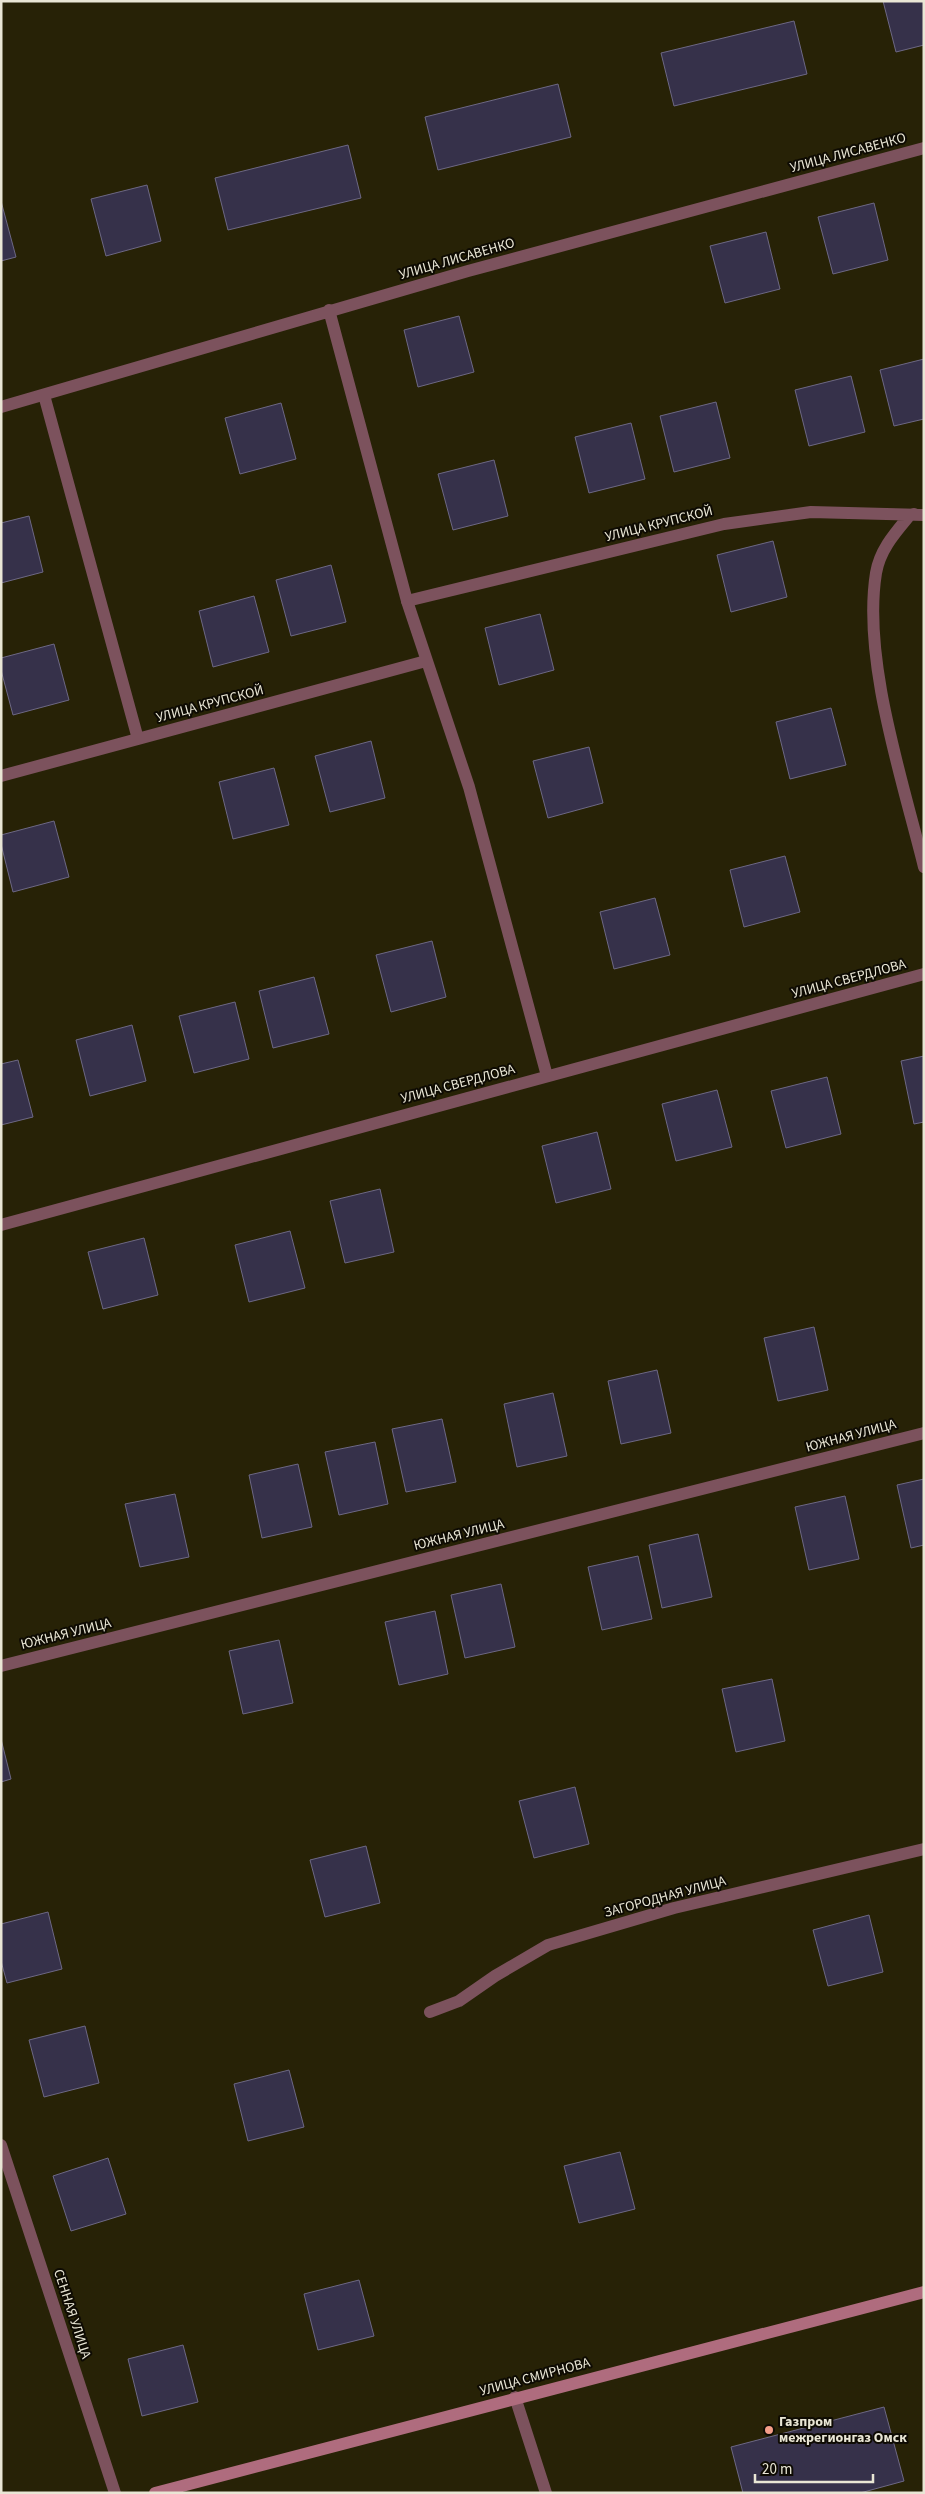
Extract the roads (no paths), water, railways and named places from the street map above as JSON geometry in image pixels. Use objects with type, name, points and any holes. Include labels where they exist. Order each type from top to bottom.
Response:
[{"type":"street","name":"УЛИЦА ЛИСАВЕНКО","points":[[1,407],[329,310],[924,148]]},
{"type":"street","points":[[329,310],[406,601],[469,787],[547,1076]]},
{"type":"street","points":[[44,395],[138,738]]},
{"type":"street","name":"УЛИЦА КРУПСКОЙ","points":[[406,601],[724,524],[811,512],[910,515],[924,513]]},
{"type":"street","points":[[910,515],[887,543],[876,572],[874,640],[886,713],[924,867]]},
{"type":"street","name":"УЛИЦА КРУПСКОЙ","points":[[1,776],[426,660]]},
{"type":"street","name":"УЛИЦА СВЕРДЛОВА","points":[[1,1225],[924,974]]},
{"type":"street","name":"ЮЖНАЯ УЛИЦА","points":[[1,1666],[924,1433]]},
{"type":"street","name":"ЗАГОРОДНАЯ УЛИЦА","points":[[430,2012],[459,2001],[495,1976],[548,1945],[674,1908],[924,1849]]},
{"type":"street","name":"СЕННАЯ УЛИЦА","points":[[1,2146],[115,2493]]},
{"type":"street","name":"УЛИЦА СМИРНОВА","points":[[155,2493],[515,2397],[924,2292]]},
{"type":"street","points":[[515,2397],[546,2493]]},
{"type":"place","name":"Газпром межрегионгаз Омск","points":[[769,2430]]}]
